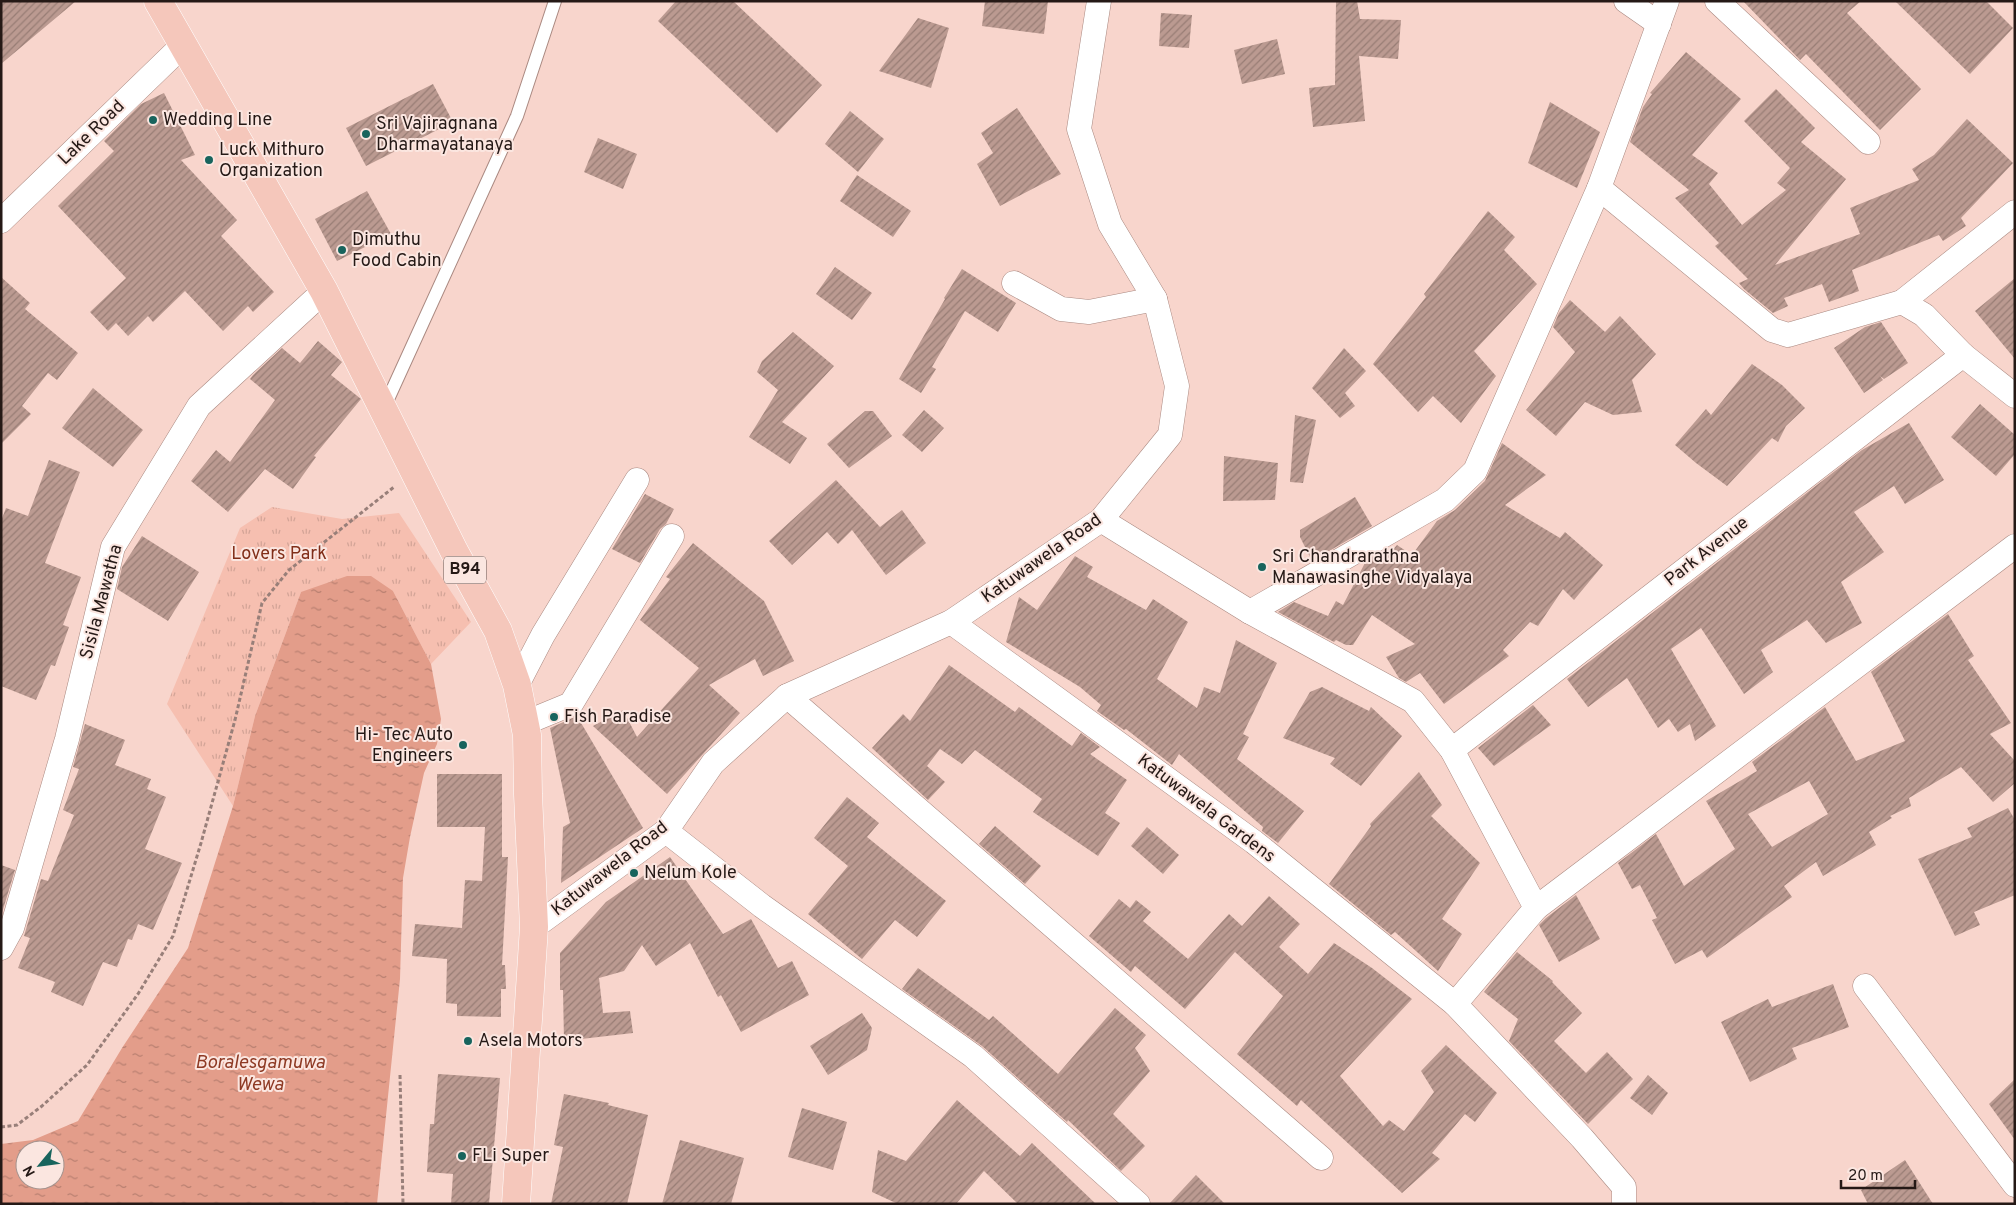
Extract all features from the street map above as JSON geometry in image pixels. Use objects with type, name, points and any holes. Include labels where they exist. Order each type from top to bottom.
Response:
[{"type":"main road","name":"B94","points":[[158,1],[324,292],[454,551],[498,631],[517,685],[527,735],[534,927],[516,1204]]},
{"type":"street","name":"Katuwawela Road","points":[[534,927],[666,830],[713,764],[787,696],[951,622],[1101,520],[1170,435],[1177,386],[1155,299],[1110,224],[1079,129],[1099,1]]},
{"type":"street","points":[[1626,1],[1659,24]]},
{"type":"street","points":[[1250,612],[1445,500],[1475,471],[1599,188],[1667,1]]},
{"type":"street","points":[[1717,1],[1868,142]]},
{"type":"street","name":"Lake Road","points":[[1,221],[183,45]]},
{"type":"street","points":[[1599,188],[1772,330],[1788,335],[1902,302],[2015,212]]},
{"type":"street","points":[[1014,283],[1061,309],[1089,312],[1155,299]]},
{"type":"street","name":"Sisila Mawatha","points":[[1,948],[12,928],[64,748],[113,547],[199,406],[324,292]]},
{"type":"street","points":[[1902,302],[1924,315],[1963,355],[2015,396]]},
{"type":"street","name":"Park Avenue","points":[[1452,750],[1963,355]]},
{"type":"street","points":[[517,685],[543,635],[637,480]]},
{"type":"street","points":[[1101,520],[1250,612],[1413,701],[1452,750],[1536,908]]},
{"type":"street","points":[[525,723],[571,704],[672,536]]},
{"type":"street","points":[[1455,1004],[1536,908],[2015,546]]},
{"type":"street","name":"Katuwawela Gardens","points":[[951,622],[1254,842],[1455,1004],[1582,1138],[1629,1198]]},
{"type":"street","points":[[787,696],[1321,1158]]},
{"type":"street","points":[[666,830],[762,906],[973,1056],[1138,1204]]},
{"type":"street","points":[[1865,986],[2015,1184]]},
{"type":"lane","points":[[383,410],[516,116],[555,1]]},
{"type":"path","points":[[1,1127],[17,1125],[42,1106],[87,1065],[138,994],[173,936],[202,844],[235,720],[262,603],[289,570],[414,471]]},
{"type":"path","points":[[400,1075],[403,1204]]},
{"type":"green space","name":"Lovers Park","points":[[272,507],[342,519],[399,513],[471,622],[431,664],[393,591],[301,592],[255,716],[233,806],[167,704],[240,528]]},
{"type":"water","name":"Boralesgamuwa Wewa","points":[[347,576],[371,576],[393,591],[431,664],[441,719],[437,744],[424,773],[403,878],[400,979],[377,1204],[1,1204],[1,1144],[15,1142],[15,1190],[65,1190],[65,1140],[33,1140],[78,1121],[122,1048],[188,948],[233,806],[255,716],[301,592]]},
{"type":"building","points":[[1,1],[76,1],[1,64]]},
{"type":"building","points":[[676,1],[733,1],[822,85],[777,133],[658,21]]},
{"type":"building","points":[[985,1],[1048,1],[1044,34],[982,26]]},
{"type":"building","points":[[1336,1],[1357,1],[1360,19],[1401,20],[1398,59],[1359,56],[1365,121],[1313,127],[1309,88],[1335,85]]},
{"type":"building","points":[[1743,1],[1861,1],[1847,13],[1921,89],[1880,130],[1806,54],[1800,60]]},
{"type":"building","points":[[1895,1],[1986,1],[2013,28],[1970,74]]},
{"type":"building","points":[[1161,13],[1192,15],[1189,48],[1159,46]]},
{"type":"building","points":[[918,18],[949,28],[931,88],[879,71]]},
{"type":"building","points":[[1277,39],[1285,74],[1242,84],[1234,50]]},
{"type":"building","points":[[1686,52],[1741,99],[1692,155],[1718,173],[1709,184],[1742,225],[1786,190],[1777,183],[1790,168],[1744,121],[1776,89],[1815,128],[1801,142],[1846,179],[1775,265],[1860,234],[1850,208],[1919,180],[1912,169],[1934,155],[1967,119],[2013,163],[1961,218],[1966,226],[1943,241],[1939,235],[1852,270],[1859,291],[1829,302],[1822,284],[1784,298],[1788,306],[1773,313],[1744,289],[1739,283],[1748,279],[1715,246],[1719,243],[1675,198],[1689,190],[1630,142],[1643,107],[1652,94],[1650,93]]},
{"type":"building","points":[[433,84],[453,122],[366,166],[346,128]]},
{"type":"building","points":[[164,93],[195,155],[181,160],[237,220],[221,236],[274,292],[253,312],[248,306],[223,331],[185,291],[153,322],[148,316],[128,336],[116,323],[108,331],[90,312],[126,278],[58,206],[114,151],[104,141],[141,104]]},
{"type":"building","points":[[1550,102],[1600,132],[1577,188],[1528,163]]},
{"type":"building","points":[[1017,108],[1061,174],[1000,206],[977,164],[993,153],[981,133]]},
{"type":"building","points":[[850,111],[884,139],[858,172],[825,144]]},
{"type":"building","points":[[598,138],[637,154],[623,189],[584,172]]},
{"type":"building","points":[[857,175],[911,211],[893,237],[840,201]]},
{"type":"building","points":[[367,191],[391,234],[337,261],[315,219]]},
{"type":"building","points":[[1488,211],[1515,237],[1504,250],[1537,284],[1474,351],[1496,376],[1461,423],[1433,396],[1418,412],[1373,364],[1426,297],[1424,294]]},
{"type":"building","points":[[835,267],[872,293],[852,320],[816,294]]},
{"type":"building","points":[[962,269],[1016,303],[998,332],[965,311],[932,367],[936,369],[921,393],[899,379]]},
{"type":"building","points":[[1,277],[30,303],[25,309],[78,353],[57,380],[48,373],[22,406],[31,414],[1,444]]},
{"type":"building","points":[[2015,278],[2015,359],[1975,311]]},
{"type":"building","points":[[1570,300],[1605,332],[1620,316],[1656,354],[1632,380],[1642,412],[1613,415],[1585,402],[1556,436],[1526,410],[1575,352],[1553,327],[1559,313]]},
{"type":"building","points":[[1881,322],[1908,363],[1884,379],[1880,376],[1883,380],[1864,393],[1834,348],[1865,327]]},
{"type":"building","points":[[793,332],[834,366],[782,422],[807,438],[790,464],[749,437],[778,390],[757,372],[762,361]]},
{"type":"building","points":[[318,341],[342,362],[331,375],[361,399],[314,456],[316,457],[293,489],[265,469],[228,512],[191,481],[216,450],[230,462],[275,400],[250,379],[253,375],[282,348],[300,363]]},
{"type":"building","points":[[1344,348],[1366,371],[1345,393],[1355,406],[1340,418],[1312,388]]},
{"type":"building","points":[[1752,364],[1782,385],[1805,408],[1786,426],[1778,442],[1772,438],[1727,486],[1675,445],[1706,409],[1711,415]]},
{"type":"building","points":[[93,388],[143,430],[113,467],[62,428]]},
{"type":"building","points":[[1980,404],[2015,435],[2015,454],[1996,476],[1951,437]]},
{"type":"building","points":[[924,410],[944,428],[922,452],[902,435]]},
{"type":"building","points":[[865,411],[873,411],[892,436],[849,468],[827,444]]},
{"type":"building","points":[[1295,415],[1316,420],[1303,483],[1290,482]]},
{"type":"building","points":[[1909,423],[1944,480],[1905,504],[1894,486],[1854,512],[1884,552],[1841,582],[1862,623],[1826,643],[1807,620],[1761,650],[1773,672],[1744,694],[1701,628],[1671,649],[1716,726],[1695,741],[1690,724],[1678,732],[1669,719],[1658,728],[1627,678],[1588,707],[1567,679],[1862,450]]},
{"type":"building","points":[[1502,443],[1546,475],[1505,505],[1560,538],[1565,532],[1603,565],[1574,600],[1563,589],[1538,626],[1530,622],[1503,650],[1509,656],[1444,704],[1420,673],[1406,682],[1399,678],[1386,657],[1415,644],[1372,615],[1353,645],[1346,645],[1336,640],[1334,642],[1278,612],[1294,602],[1328,616],[1336,601],[1343,605],[1366,561],[1387,549],[1389,554],[1397,545],[1412,555],[1437,521],[1455,510],[1485,481]]},
{"type":"building","points":[[1224,456],[1278,463],[1275,500],[1223,501]]},
{"type":"building","points":[[49,460],[80,472],[45,563],[81,577],[63,625],[69,627],[55,666],[51,665],[36,700],[1,686],[1,521],[6,508],[28,516]]},
{"type":"building","points":[[836,480],[880,527],[902,510],[926,543],[886,575],[852,530],[838,544],[827,532],[792,565],[769,541]]},
{"type":"building","points":[[645,494],[674,509],[640,563],[612,549]]},
{"type":"building","points":[[1355,497],[1372,526],[1312,561],[1300,537],[1300,530]]},
{"type":"building","points":[[142,536],[199,572],[168,621],[117,589],[122,567]]},
{"type":"building","points":[[693,543],[764,601],[794,661],[763,676],[755,659],[709,685],[740,713],[667,794],[593,726],[623,710],[637,737],[699,668],[640,620],[670,579],[666,577]]},
{"type":"building","points":[[1075,556],[1093,567],[1087,577],[1146,610],[1153,599],[1188,622],[1157,679],[1197,708],[1204,687],[1220,693],[1236,640],[1277,663],[1243,734],[1249,737],[1237,759],[1304,811],[1278,843],[1262,831],[1263,827],[1179,754],[1172,765],[1126,729],[1124,730],[1097,711],[1101,705],[1080,687],[1006,642],[1019,597],[1037,610]]},
{"type":"building","points":[[1948,614],[1974,656],[1968,660],[2011,723],[1990,734],[2015,761],[2015,783],[1993,802],[1961,767],[1909,798],[1911,806],[1890,816],[1892,818],[1869,832],[1876,845],[1823,876],[1816,862],[1784,886],[1792,897],[1707,958],[1702,950],[1675,964],[1652,920],[1657,918],[1640,885],[1632,889],[1618,863],[1656,834],[1684,886],[1735,849],[1706,801],[1757,771],[1752,762],[1825,707],[1856,761],[1905,741],[1871,672]],"holes":[[[1809,781],[1828,814],[1772,847],[1748,814]]]},
{"type":"building","points":[[949,665],[1015,712],[1019,707],[1072,746],[1081,733],[1100,747],[1090,754],[1127,780],[1105,813],[1120,823],[1098,856],[1033,812],[1042,799],[975,750],[962,764],[940,749],[927,766],[945,782],[928,800],[872,748],[903,714],[910,721]]},
{"type":"building","points":[[1322,687],[1369,711],[1371,707],[1402,736],[1361,786],[1330,764],[1335,758],[1283,738],[1310,692]]},
{"type":"building","points":[[1533,705],[1551,725],[1494,766],[1478,748]]},
{"type":"building","points":[[577,716],[643,828],[561,883],[563,827],[570,823],[550,728]]},
{"type":"building","points":[[85,724],[125,740],[115,765],[151,779],[147,789],[166,797],[145,849],[182,863],[153,930],[138,924],[132,940],[128,939],[117,967],[103,962],[83,1006],[51,992],[55,982],[18,968],[30,938],[24,936],[41,879],[48,881],[74,815],[63,810],[79,769],[73,767]]},
{"type":"building","points":[[1419,772],[1442,805],[1431,816],[1480,863],[1442,919],[1462,934],[1438,971],[1395,932],[1391,935],[1329,884],[1371,826],[1370,824]]},
{"type":"building","points":[[437,774],[502,774],[502,857],[508,857],[502,965],[505,965],[506,989],[501,989],[501,1017],[457,1016],[457,1004],[446,1003],[447,959],[412,956],[415,924],[462,928],[465,880],[482,881],[485,827],[437,827]]},
{"type":"building","points":[[847,797],[879,823],[867,837],[946,901],[917,937],[895,920],[862,959],[808,914],[848,866],[814,838]]},
{"type":"building","points":[[2008,808],[2015,820],[2015,895],[1974,912],[1980,925],[1955,936],[1918,859],[1972,837],[1967,828]]},
{"type":"building","points":[[995,826],[1041,866],[1025,884],[979,844]]},
{"type":"building","points":[[1147,827],[1179,855],[1163,874],[1131,846]]},
{"type":"building","points":[[670,857],[723,934],[751,919],[778,968],[792,961],[809,995],[741,1032],[721,995],[718,997],[690,943],[656,966],[642,945],[624,971],[599,978],[603,1013],[630,1011],[633,1033],[564,1041],[563,990],[560,990],[560,953],[606,902]]},
{"type":"building","points":[[1,865],[15,870],[1,916]]},
{"type":"building","points":[[1576,895],[1600,939],[1559,962],[1539,925]]},
{"type":"building","points":[[1269,896],[1300,924],[1279,947],[1308,974],[1334,943],[1372,968],[1412,999],[1340,1076],[1383,1126],[1389,1120],[1404,1131],[1434,1092],[1421,1071],[1446,1045],[1497,1093],[1475,1122],[1465,1114],[1432,1153],[1440,1159],[1402,1193],[1301,1100],[1297,1106],[1237,1054],[1283,996],[1235,952],[1185,1009],[1135,966],[1131,972],[1089,936],[1119,899],[1130,908],[1136,900],[1151,912],[1143,921],[1188,959],[1229,914],[1242,926]]},
{"type":"building","points":[[1517,952],[1553,981],[1582,1013],[1554,1041],[1586,1073],[1607,1052],[1633,1079],[1588,1124],[1509,1041],[1518,1019],[1484,992]]},
{"type":"building","points":[[918,968],[989,1020],[993,1016],[1058,1074],[1115,1008],[1146,1035],[1135,1048],[1150,1071],[1113,1114],[1145,1146],[1121,1171],[1068,1120],[1067,1122],[982,1046],[902,989]]},
{"type":"building","points":[[1833,984],[1849,1027],[1792,1048],[1797,1059],[1750,1082],[1721,1022],[1768,999],[1772,1007]]},
{"type":"building","points":[[862,1013],[872,1028],[867,1050],[828,1075],[810,1046]]},
{"type":"building","points":[[438,1074],[500,1078],[489,1204],[451,1204],[453,1174],[427,1172],[430,1124],[434,1124]]},
{"type":"building","points":[[1648,1075],[1668,1093],[1652,1115],[1630,1098]]},
{"type":"building","points":[[2015,1079],[2015,1140],[1989,1104]]},
{"type":"building","points":[[564,1094],[609,1103],[608,1105],[648,1115],[627,1204],[551,1204],[563,1147],[554,1145]]},
{"type":"building","points":[[957,1100],[1020,1156],[1032,1143],[1096,1204],[1018,1204],[984,1171],[956,1204],[898,1204],[872,1192],[878,1150],[906,1161]]},
{"type":"building","points":[[802,1108],[847,1122],[833,1170],[788,1157]]},
{"type":"building","points":[[680,1140],[744,1158],[731,1204],[662,1204]]},
{"type":"building","points":[[1905,1160],[1933,1204],[1868,1204],[1861,1190]]},
{"type":"building","points":[[1196,1175],[1225,1204],[1169,1204]]},
{"type":"place","name":"Wedding Line","points":[[153,120]]},
{"type":"place","name":"Sri Vajiragnana Dharmayatanaya","points":[[366,134]]},
{"type":"place","name":"Luck Mithuro Organization","points":[[209,160]]},
{"type":"place","name":"Dimuthu Food Cabin","points":[[342,250]]},
{"type":"place","name":"Sri Chandrarathna Manawasinghe Vidyalaya","points":[[1262,567]]},
{"type":"place","name":"Fish Paradise","points":[[554,717]]},
{"type":"place","name":"Hi- Tec Auto Engineers","points":[[463,745]]},
{"type":"place","name":"Nelum Kole","points":[[634,873]]},
{"type":"place","name":"Asela Motors","points":[[468,1041]]},
{"type":"place","name":"FLi Super","points":[[462,1156]]}]
